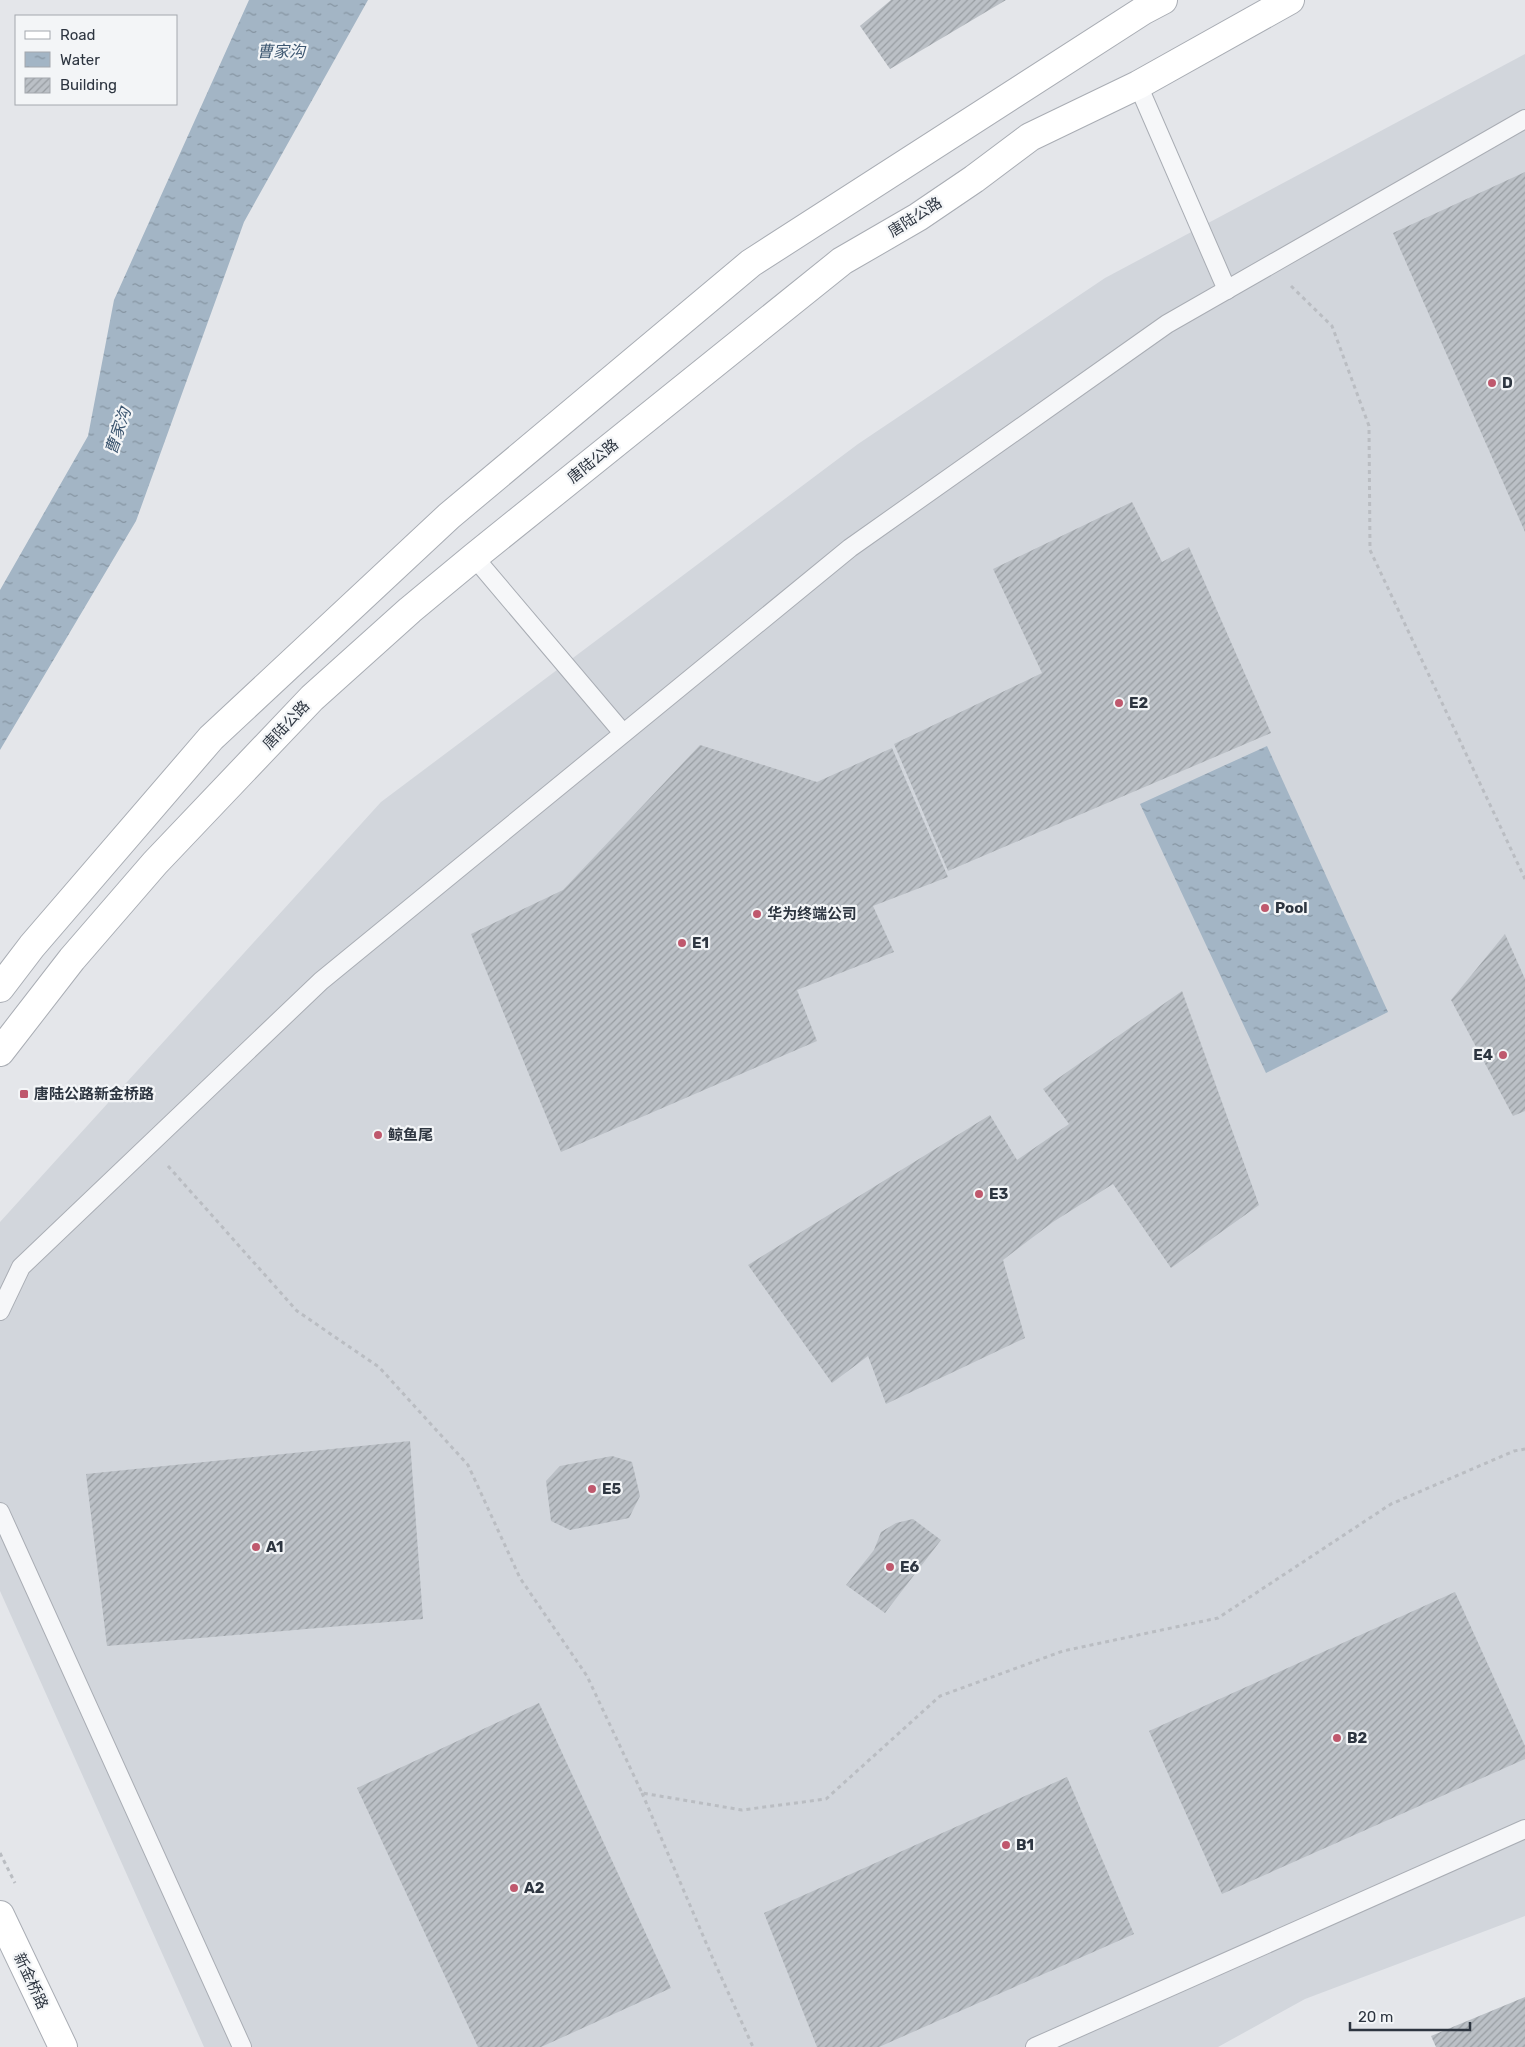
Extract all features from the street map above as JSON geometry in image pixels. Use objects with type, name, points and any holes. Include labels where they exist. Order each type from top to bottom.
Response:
[{"type":"main road","points":[[0,988],[32,946],[211,738],[456,510],[751,263],[1144,10],[1164,0]]},
{"type":"main road","name":"唐陆公路","points":[[0,1052],[72,959],[155,863],[312,698],[410,610],[474,557],[842,261],[918,217],[1030,137],[1138,85],[1290,0]]},
{"type":"main road","name":"新金桥路","points":[[0,1915],[63,2047]]},
{"type":"lane","points":[[1138,85],[1228,290]]},
{"type":"lane","points":[[0,1311],[21,1267],[321,980],[850,548],[1167,324],[1525,119]]},
{"type":"lane","points":[[474,557],[624,733]]},
{"type":"lane","points":[[0,1512],[242,2047]]},
{"type":"lane","points":[[1035,2047],[1525,1829]]},
{"type":"path","points":[[1270,266],[1332,326],[1369,426],[1370,550],[1525,879]]},
{"type":"path","points":[[149,1145],[297,1312],[379,1366],[468,1465],[520,1578],[587,1676],[642,1793],[753,2047]]},
{"type":"path","points":[[642,1793],[742,1810],[826,1799],[940,1696],[1062,1651],[1218,1618],[1391,1504],[1514,1451],[1525,1449]]},
{"type":"shaded area","points":[[1525,54],[1525,1916],[1305,1999],[1218,2047],[204,2047],[0,1591],[0,1222],[381,802],[858,444],[1105,278]]},
{"type":"water","name":"曹家沟","points":[[249,0],[368,0],[244,222],[136,521],[0,750],[0,590],[88,436],[114,300]]},
{"type":"water","name":"Pool","points":[[1267,746],[1388,1012],[1266,1073],[1140,804]]},
{"type":"building","points":[[891,0],[1006,0],[890,69],[860,26]]},
{"type":"building","name":"D","points":[[1525,172],[1525,532],[1393,233]]},
{"type":"building","name":"E2","points":[[1132,502],[1162,562],[1189,547],[1271,733],[948,871],[894,744],[1042,673],[993,569]]},
{"type":"building","name":"E1","points":[[700,745],[817,782],[892,748],[948,877],[873,906],[894,952],[797,990],[817,1041],[561,1152],[471,934],[563,890]]},
{"type":"building","name":"E4","points":[[1505,934],[1525,979],[1525,1111],[1513,1116],[1451,1000]]},
{"type":"building","name":"E3","points":[[1182,991],[1259,1205],[1171,1268],[1113,1184],[1053,1222],[1003,1260],[1025,1338],[886,1404],[868,1356],[832,1383],[748,1265],[990,1115],[1017,1160],[1069,1124],[1043,1089]]},
{"type":"building","name":"A1","points":[[410,1441],[423,1619],[107,1646],[86,1474]]},
{"type":"building","name":"E5","points":[[612,1456],[632,1462],[640,1496],[629,1518],[570,1530],[551,1521],[546,1481],[560,1466]]},
{"type":"building","name":"E6","points":[[913,1519],[941,1540],[885,1613],[846,1585],[874,1550],[881,1532],[896,1523]]},
{"type":"building","name":"B2","points":[[1455,1592],[1525,1746],[1525,1759],[1222,1894],[1149,1731]]},
{"type":"building","name":"A2","points":[[539,1703],[671,1988],[541,2047],[478,2047],[357,1788]]},
{"type":"building","name":"B1","points":[[1067,1777],[1134,1934],[879,2047],[817,2047],[764,1913]]},
{"type":"building","points":[[1525,1997],[1525,2047],[1436,2047],[1431,2036]]},
{"type":"place","name":"D","points":[[1492,383]]},
{"type":"place","name":"E2","points":[[1119,703]]},
{"type":"place","name":"Pool","points":[[1265,908]]},
{"type":"place","name":"华为终端公司","points":[[757,914]]},
{"type":"place","name":"E1","points":[[682,943]]},
{"type":"place","name":"E4","points":[[1503,1055]]},
{"type":"place","name":"唐陆公路新金桥路","points":[[24,1094]]},
{"type":"place","name":"鲸鱼尾","points":[[378,1135]]},
{"type":"place","name":"E3","points":[[979,1194]]},
{"type":"place","name":"E5","points":[[592,1489]]},
{"type":"place","name":"A1","points":[[256,1547]]},
{"type":"place","name":"E6","points":[[890,1567]]},
{"type":"place","name":"B2","points":[[1337,1738]]},
{"type":"place","name":"B1","points":[[1006,1845]]},
{"type":"place","name":"A2","points":[[514,1888]]}]
